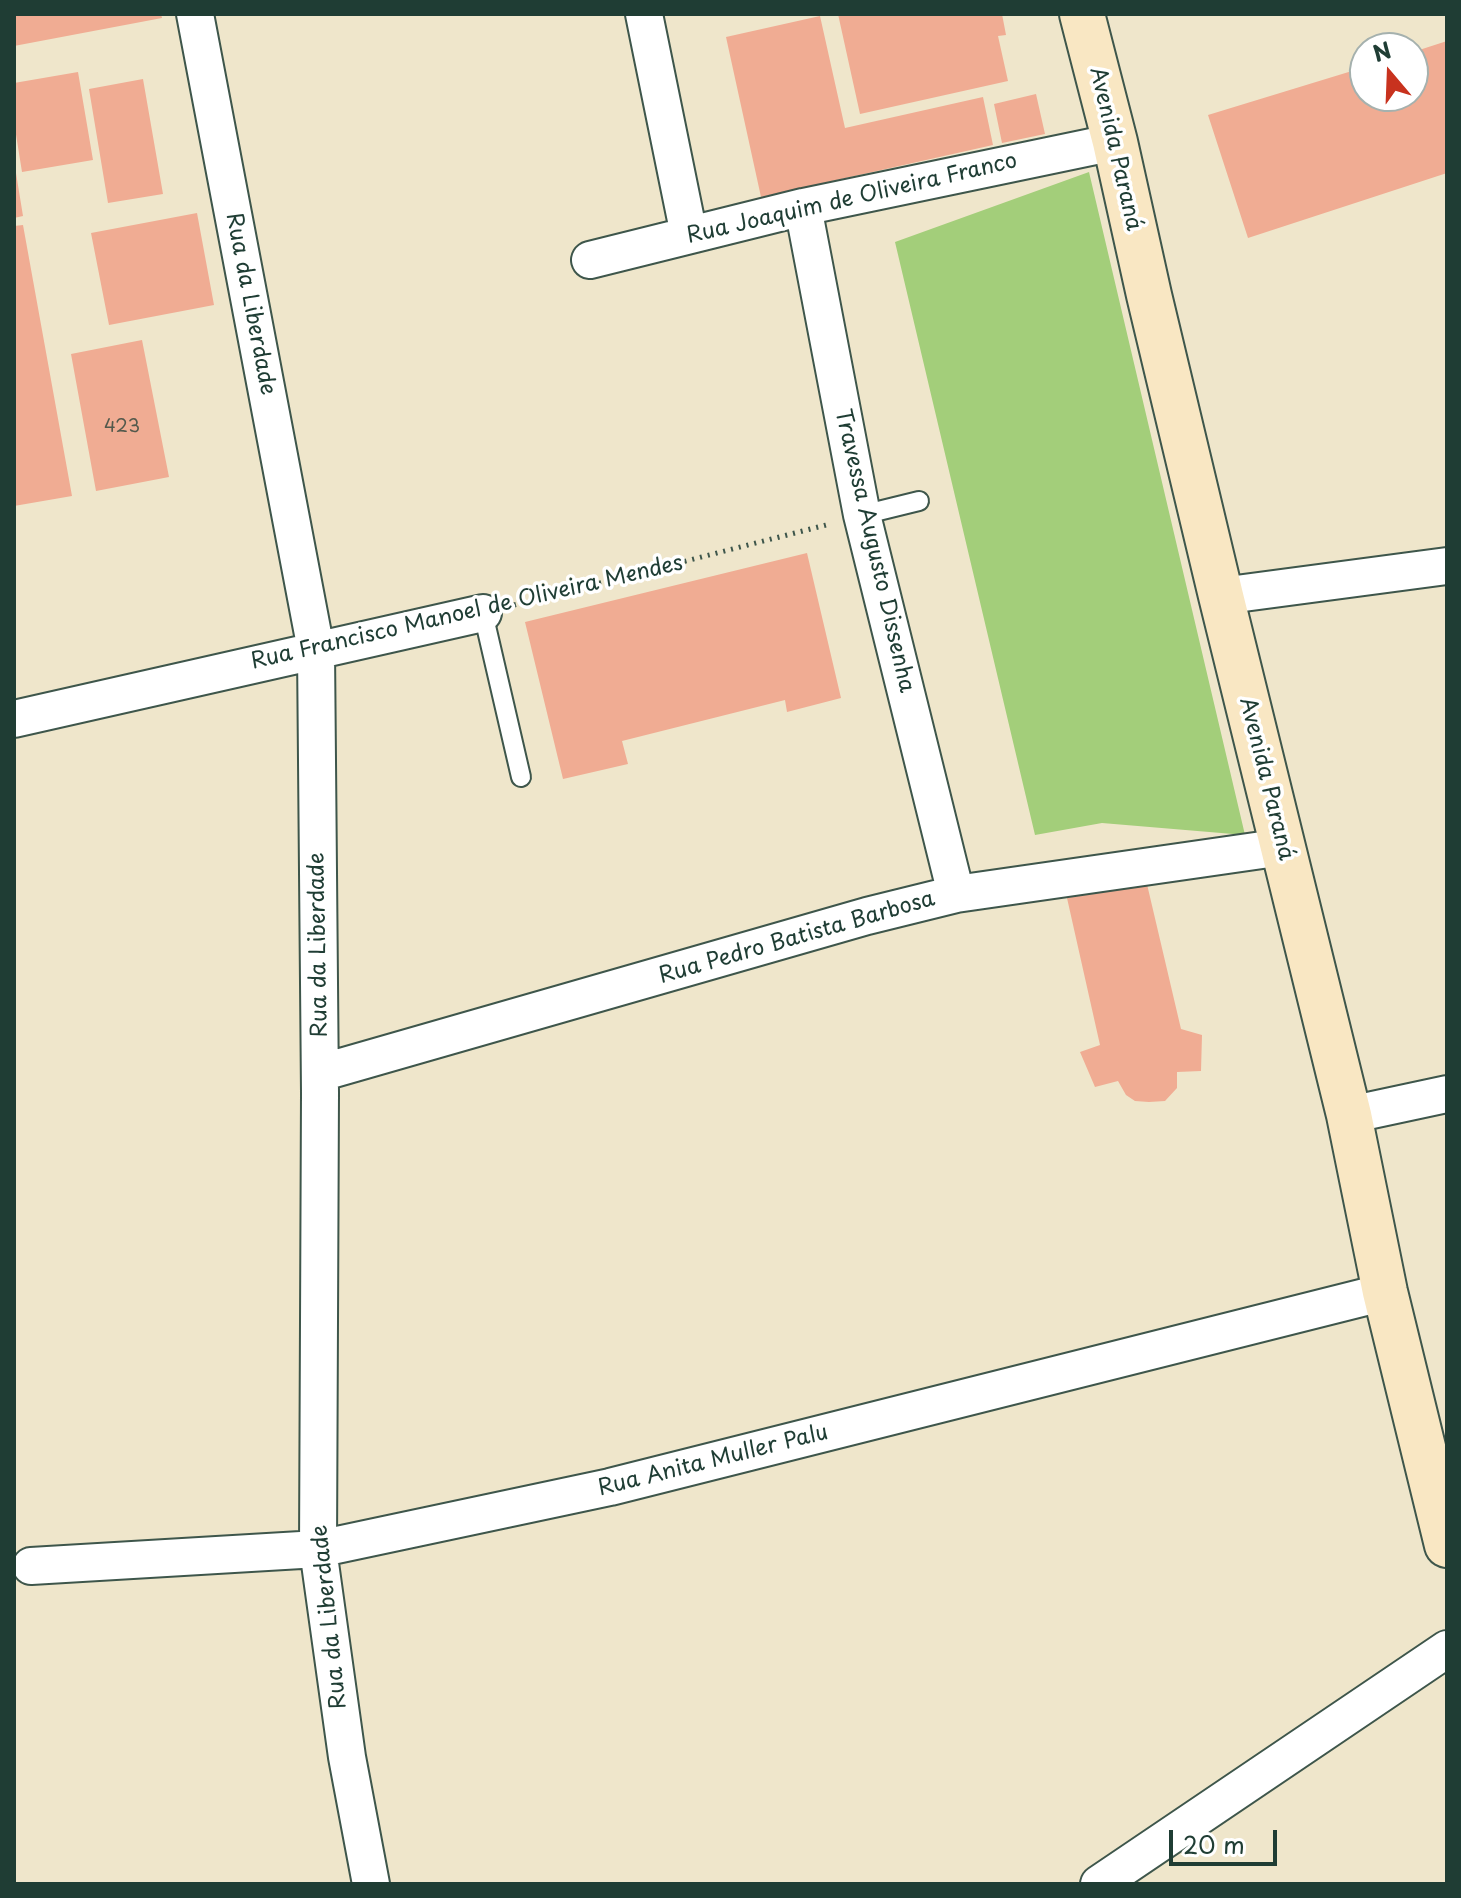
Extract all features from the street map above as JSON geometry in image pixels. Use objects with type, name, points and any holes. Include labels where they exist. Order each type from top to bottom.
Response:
[{"type":"street","name":"Rua da Liberdade","points":[[195,14],[316,650],[320,1073],[318,1549],[347,1757],[371,1884]]},
{"type":"street","points":[[644,14],[689,235]]},
{"type":"street","name":"Avenida Paraná","points":[[1082,14],[1349,1115],[1385,1292],[1447,1545]]},
{"type":"street","name":"Rua Joaquim de Oliveira Franco","points":[[590,260],[803,207],[1115,142]]},
{"type":"street","name":"Travessa Augusto Dissenha","points":[[803,207],[862,515],[956,894]]},
{"type":"street","points":[[1221,596],[1447,566]]},
{"type":"street","name":"Rua Francisco Manoel de Oliveira Mendes","points":[[14,719],[483,613]]},
{"type":"street","name":"Rua Pedro Batista Barbosa","points":[[320,1073],[867,916],[956,894],[1283,847]]},
{"type":"street","points":[[1349,1115],[1447,1094]]},
{"type":"street","name":"Rua Anita Muller Palu","points":[[31,1566],[318,1549],[610,1487],[1385,1292]]},
{"type":"street","points":[[1099,1884],[1447,1649]]},
{"type":"lane","points":[[862,515],[919,501]]},
{"type":"lane","points":[[483,613],[521,777]]},
{"type":"path","name":"Rua Francisco Manoel de Oliveira Mendes","points":[[483,613],[862,515]]},
{"type":"green space","points":[[1089,172],[1245,835],[1102,823],[1035,835],[895,242]]},
{"type":"building","points":[[14,14],[161,14],[162,18],[14,46]]},
{"type":"building","points":[[838,14],[1002,14],[1006,35],[998,36],[1008,81],[860,114]]},
{"type":"building","points":[[820,16],[845,128],[983,97],[993,145],[761,197],[726,37]]},
{"type":"building","points":[[1447,41],[1447,173],[1248,238],[1208,115],[1349,72],[1349,112],[1429,112],[1429,47]]},
{"type":"building","points":[[78,72],[93,160],[22,172],[14,122],[14,83]]},
{"type":"building","points":[[143,79],[163,194],[108,203],[89,89]]},
{"type":"building","points":[[1036,94],[1045,134],[1002,143],[994,104]]},
{"type":"building","points":[[14,174],[23,216],[14,218]]},
{"type":"building","points":[[197,213],[214,305],[109,325],[91,233]]},
{"type":"building","points":[[23,225],[72,496],[14,506],[14,226]]},
{"type":"building","points":[[142,340],[169,477],[96,491],[71,354]]},
{"type":"building","points":[[807,553],[841,698],[787,712],[785,700],[622,741],[628,764],[563,779],[525,622]]},
{"type":"building","points":[[1146,880],[1181,1029],[1202,1035],[1201,1071],[1177,1072],[1177,1088],[1165,1101],[1149,1102],[1135,1101],[1126,1095],[1118,1081],[1095,1087],[1080,1052],[1100,1045],[1067,898]]}]
